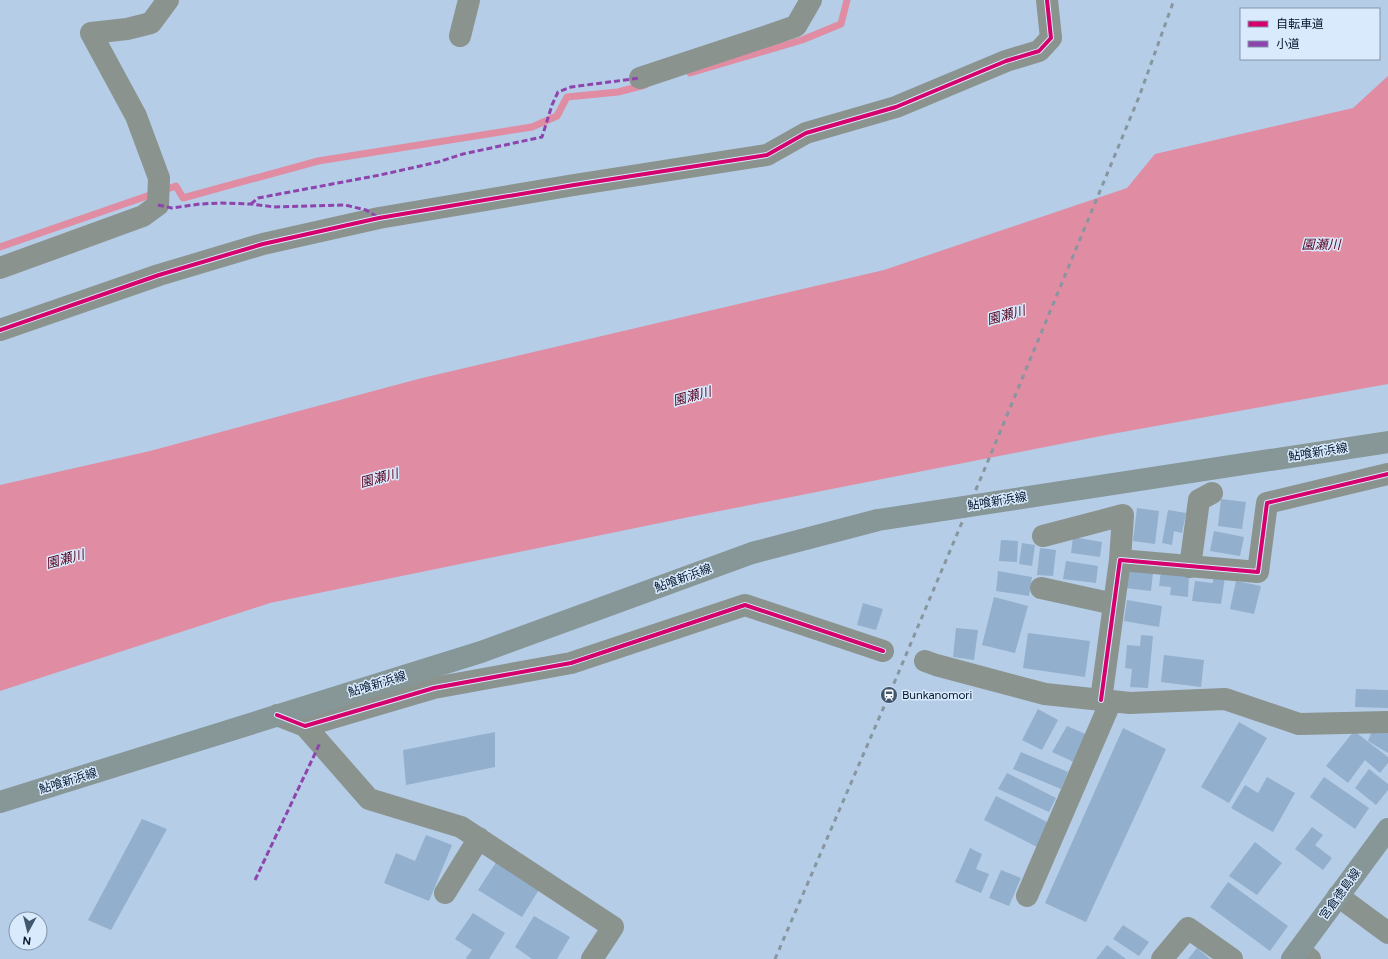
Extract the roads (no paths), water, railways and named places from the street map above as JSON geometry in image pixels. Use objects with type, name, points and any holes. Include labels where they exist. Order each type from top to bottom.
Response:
[{"type":"main road","name":"鮎喰新浜線","points":[[0,802],[481,652],[752,553],[878,520],[1388,442]]},
{"type":"main road","name":"宮倉徳島線","points":[[1300,956],[1338,896],[1388,829]]},
{"type":"street","points":[[0,268],[144,216],[158,206],[158,178],[136,116],[91,33],[127,29],[151,23],[168,0]]},
{"type":"street","points":[[460,36],[469,0]]},
{"type":"street","points":[[640,78],[796,26],[811,0]]},
{"type":"street","points":[[0,330],[159,275],[263,244],[386,217],[574,185],[767,155],[806,133],[896,107],[1006,61],[1039,51],[1051,38],[1047,0]]},
{"type":"street","points":[[1120,560],[1258,572],[1267,503],[1388,474]]},
{"type":"street","points":[[1190,566],[1199,500],[1212,493]]},
{"type":"street","points":[[1027,896],[1106,700],[1123,515],[1043,536]]},
{"type":"street","points":[[1041,588],[1114,604]]},
{"type":"street","points":[[305,726],[434,688],[571,663],[745,605],[883,650]]},
{"type":"street","points":[[925,661],[1045,694],[1130,703],[1225,699],[1299,724],[1388,722]]},
{"type":"street","points":[[278,715],[305,726],[369,799],[461,827],[613,927],[592,959]]},
{"type":"street","points":[[445,893],[479,838]]},
{"type":"street","points":[[1338,896],[1388,933]]},
{"type":"street","points":[[1162,959],[1188,928],[1232,959]]},
{"type":"water","name":"園瀬川","points":[[1388,76],[1388,384],[1106,435],[689,517],[270,603],[0,691],[0,485],[150,451],[422,378],[884,270],[1127,188],[1155,154],[1353,108]]},
{"type":"waterway","points":[[690,73],[802,40],[841,24],[847,0]]},
{"type":"waterway","points":[[0,247],[176,186],[183,198],[318,161],[532,127],[557,116],[567,97],[618,92],[645,85]]},
{"type":"railway","points":[[775,959],[988,461],[1139,97],[1174,0]]},
{"type":"place","name":"Bunkanomori","points":[[889,695]]}]
